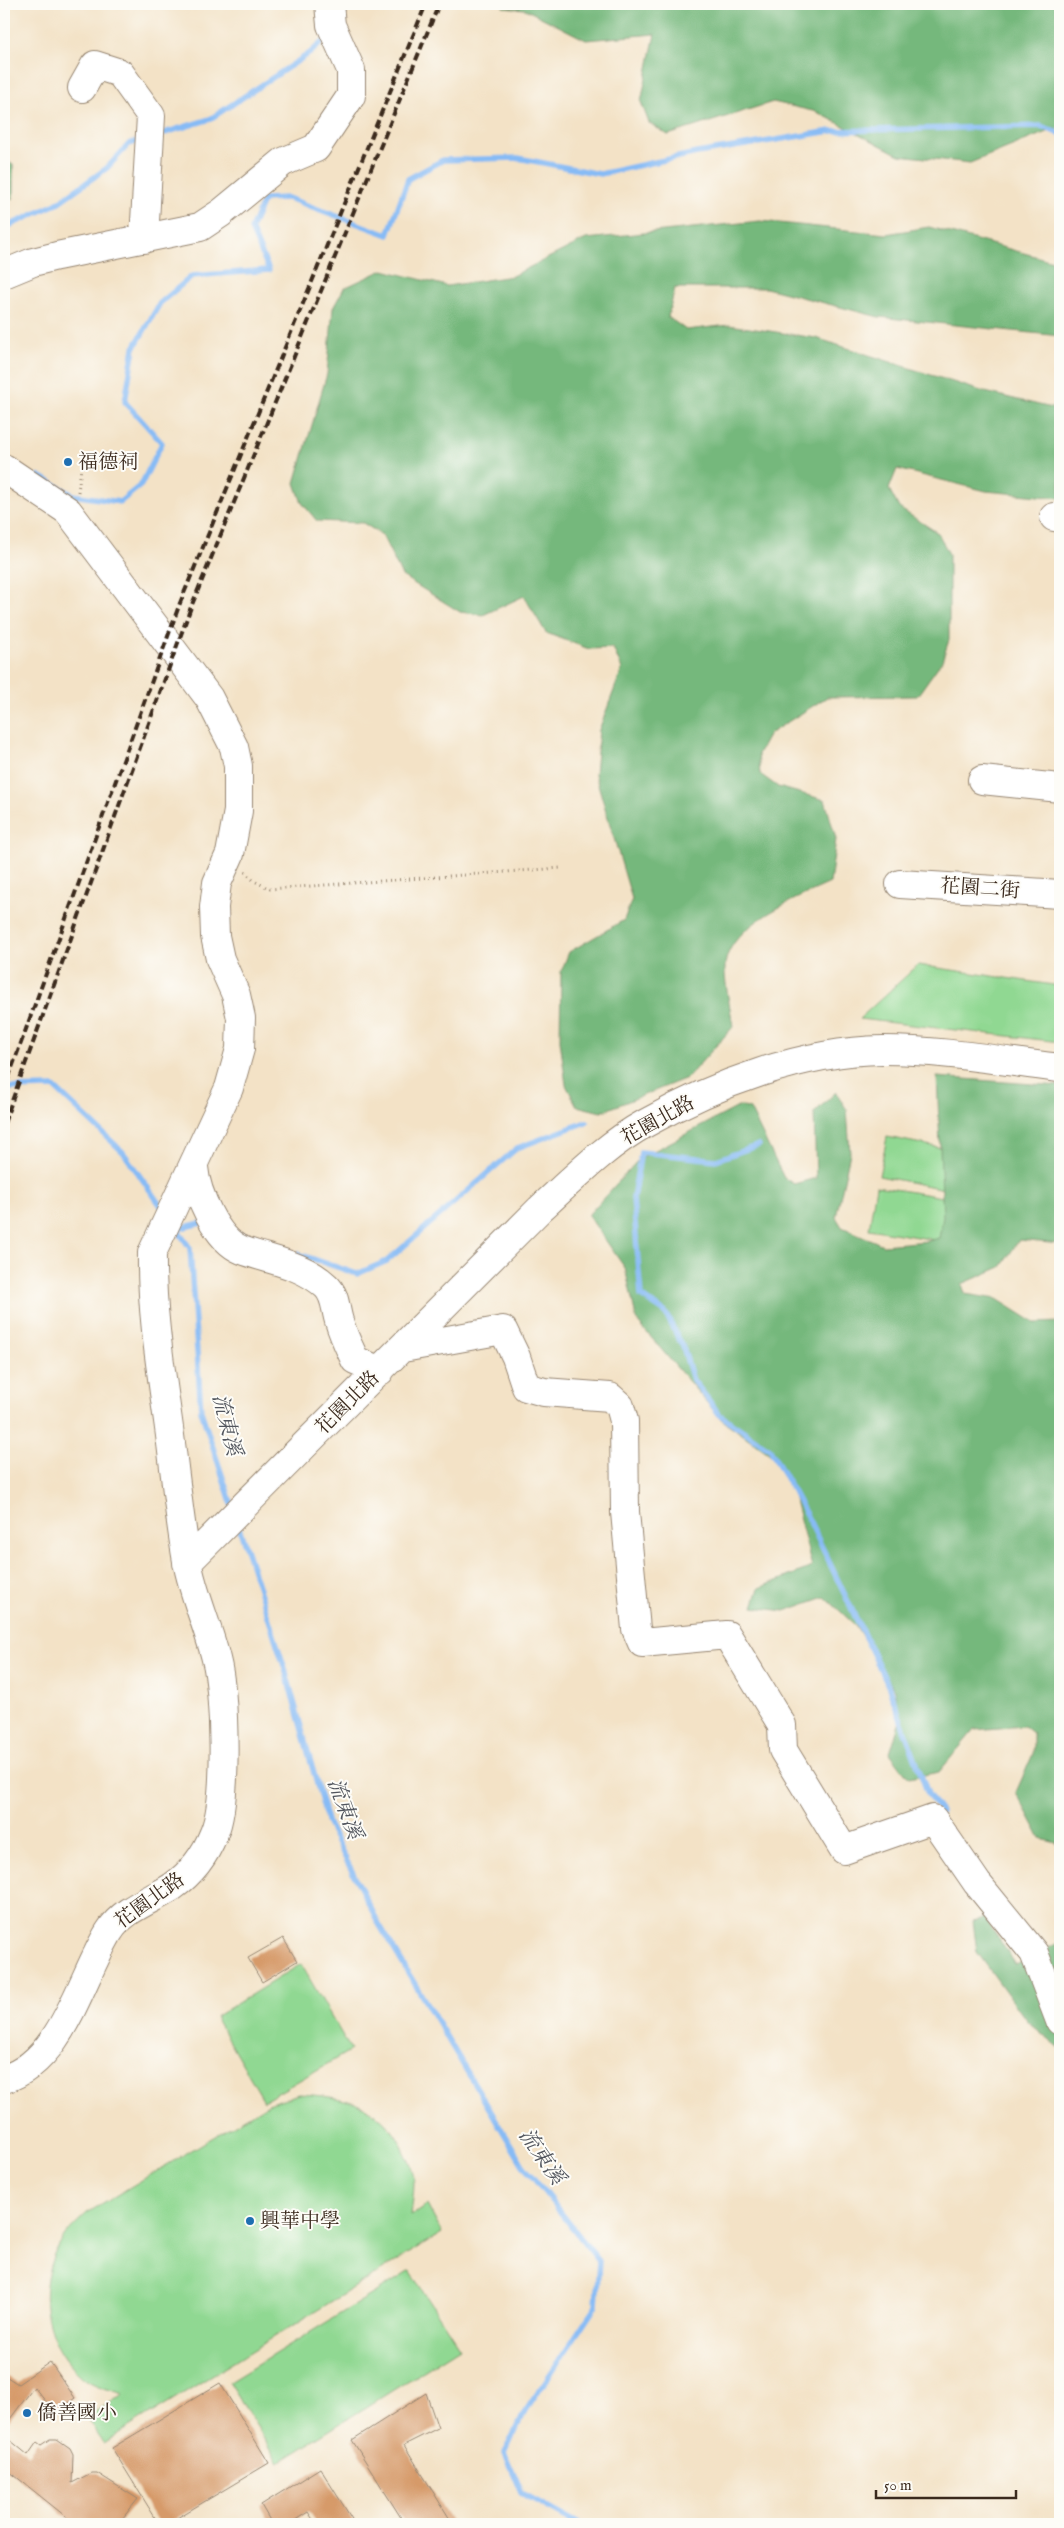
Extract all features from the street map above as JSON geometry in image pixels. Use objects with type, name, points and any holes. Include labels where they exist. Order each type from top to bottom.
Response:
[{"type":"street","points":[[4,274],[33,262],[200,227],[222,213],[283,162],[316,148],[351,96],[351,70],[333,24]]},
{"type":"street","points":[[82,88],[96,65],[120,73],[151,116],[144,239]]},
{"type":"street","points":[[4,468],[68,511],[209,698],[234,747],[238,766],[238,811],[230,854],[217,884],[214,907],[215,936],[220,958],[236,995],[241,1018],[240,1048],[230,1088],[152,1253],[156,1332],[188,1562]]},
{"type":"street","points":[[982,780],[1060,788]]},
{"type":"street","name":"花園二街","points":[[900,884],[1060,894]]},
{"type":"street","name":"花園北路","points":[[4,2080],[27,2067],[51,2044],[76,2001],[109,1932],[119,1919],[172,1887],[193,1870],[215,1832],[221,1809],[221,1688],[213,1646],[188,1562],[540,1209],[595,1160],[645,1124],[701,1097],[761,1072],[814,1058],[883,1050],[947,1054],[1060,1068]]},
{"type":"street","points":[[192,1170],[196,1184],[222,1234],[240,1249],[287,1262],[328,1287],[334,1298],[338,1319],[355,1360],[380,1371]]},
{"type":"street","points":[[403,1348],[503,1330],[516,1357],[526,1387],[544,1392],[610,1397],[620,1406],[624,1421],[624,1512],[636,1629],[642,1642],[727,1635],[782,1725],[783,1750],[844,1850],[933,1819],[977,1883],[1034,1953],[1060,2021]]},
{"type":"path","points":[[79,483],[81,468]]},
{"type":"path","points":[[230,854],[254,882],[270,889],[561,868]]},
{"type":"green space","points":[[502,4],[1060,4],[1060,129],[1054,129],[970,163],[899,155],[817,112],[773,102],[668,135],[649,123],[641,102],[655,34],[586,40],[525,9],[503,7]]},
{"type":"green space","points":[[4,159],[13,165],[13,199],[4,202]]},
{"type":"green space","points":[[760,221],[886,234],[929,227],[1060,263],[1060,336],[879,317],[766,288],[675,288],[668,317],[686,330],[729,325],[816,338],[981,391],[1060,410],[1060,498],[986,491],[897,469],[889,489],[899,508],[938,533],[949,554],[949,640],[942,661],[917,696],[827,697],[769,734],[758,754],[760,774],[778,787],[825,800],[836,839],[830,883],[767,915],[738,938],[729,951],[725,966],[733,1027],[687,1078],[601,1112],[577,1106],[566,1085],[560,1040],[561,972],[569,952],[624,920],[632,899],[595,774],[599,730],[622,669],[613,648],[589,649],[546,633],[524,596],[483,615],[460,612],[402,576],[382,535],[363,523],[317,521],[302,503],[295,483],[327,374],[333,308],[344,288],[383,270],[447,286],[512,276],[586,239]]},
{"type":"green space","points":[[918,965],[1060,986],[1060,1042],[859,1019]]},
{"type":"green space","points":[[937,1077],[1060,1086],[1060,1244],[1019,1240],[1001,1267],[962,1284],[965,1294],[997,1299],[1035,1323],[1060,1322],[1060,1844],[1041,1839],[1016,1792],[1033,1754],[1033,1733],[1024,1726],[974,1730],[939,1772],[909,1778],[890,1753],[900,1721],[894,1690],[856,1626],[825,1597],[785,1611],[753,1607],[759,1588],[812,1567],[794,1496],[774,1457],[721,1419],[637,1321],[625,1268],[588,1215],[640,1158],[740,1106],[750,1109],[784,1178],[794,1184],[816,1178],[814,1113],[836,1092],[847,1110],[850,1153],[836,1217],[842,1227],[883,1245],[928,1241],[939,1238],[943,1217]]},
{"type":"green space","points":[[887,1137],[972,1154],[964,1193],[879,1176]]},
{"type":"green space","points":[[876,1186],[960,1200],[953,1243],[869,1229]]},
{"type":"green space","points":[[985,1918],[1016,1965],[1056,1944],[1060,1944],[1060,2048],[1027,2021],[977,1952],[973,1921]]},
{"type":"green space","points":[[301,1964],[351,2050],[264,2101],[215,2017]]},
{"type":"green space","points":[[299,2094],[345,2100],[371,2111],[383,2120],[393,2131],[412,2168],[414,2182],[411,2216],[427,2205],[442,2233],[103,2443],[87,2417],[124,2394],[100,2387],[84,2378],[66,2359],[56,2342],[49,2324],[46,2286],[50,2267],[57,2249],[68,2232],[87,2213],[270,2103]]},
{"type":"green space","points":[[410,2271],[460,2348],[279,2462],[229,2382]]},
{"type":"building","points":[[283,1938],[297,1961],[262,1982],[248,1958]]},
{"type":"building","points":[[50,2362],[75,2398],[55,2413],[34,2387],[4,2427],[4,2375],[18,2384]]},
{"type":"building","points":[[220,2383],[269,2463],[167,2524],[159,2524],[112,2448]]},
{"type":"building","points":[[426,2393],[438,2428],[404,2445],[453,2524],[405,2524],[352,2440]]},
{"type":"building","points":[[4,2435],[28,2455],[37,2442],[41,2445],[50,2439],[57,2439],[70,2448],[73,2454],[72,2483],[91,2473],[97,2473],[138,2499],[118,2524],[75,2524],[4,2467]]},
{"type":"building","points":[[320,2468],[355,2524],[316,2524],[308,2512],[289,2524],[272,2524],[261,2505]]},
{"type":"waterway","points":[[340,19],[349,4]]},
{"type":"waterway","points":[[158,135],[210,119],[310,53],[328,37]]},
{"type":"waterway","points":[[39,476],[73,495],[120,502],[141,485],[162,443],[125,402],[134,348],[160,303],[192,276],[269,270],[251,229],[264,199],[288,198],[388,235],[408,179],[443,160],[518,158],[600,174],[697,153],[831,131],[1041,126],[1060,134]]},
{"type":"waterway","points":[[4,228],[56,204],[107,168],[129,144],[142,140]]},
{"type":"waterway","name":"流東溪","points":[[4,1088],[54,1087],[123,1152],[163,1209]]},
{"type":"waterway","points":[[299,1254],[357,1274],[387,1261],[517,1148],[586,1122]]},
{"type":"waterway","points":[[759,1145],[716,1160],[641,1152],[633,1198],[641,1296],[665,1312],[683,1347],[693,1380],[720,1415],[770,1449],[809,1520],[888,1685],[928,1794],[941,1812]]},
{"type":"waterway","points":[[177,1229],[205,1222]]},
{"type":"waterway","name":"流東溪","points":[[174,1225],[190,1248],[201,1411],[233,1508]]},
{"type":"waterway","points":[[239,1234],[276,1246]]},
{"type":"waterway","name":"流東溪","points":[[238,1524],[285,1669],[328,1824],[379,1924],[523,2165],[599,2261],[596,2305],[521,2418],[505,2453],[522,2493],[578,2524]]},
{"type":"railway","points":[[4,1090],[180,603],[426,4]]},
{"type":"railway","points":[[4,1123],[191,607],[439,4]]},
{"type":"place","name":"福德祠","points":[[68,462]]},
{"type":"place","name":"興華中學","points":[[250,2221]]},
{"type":"place","name":"僑善國小","points":[[27,2413]]}]
